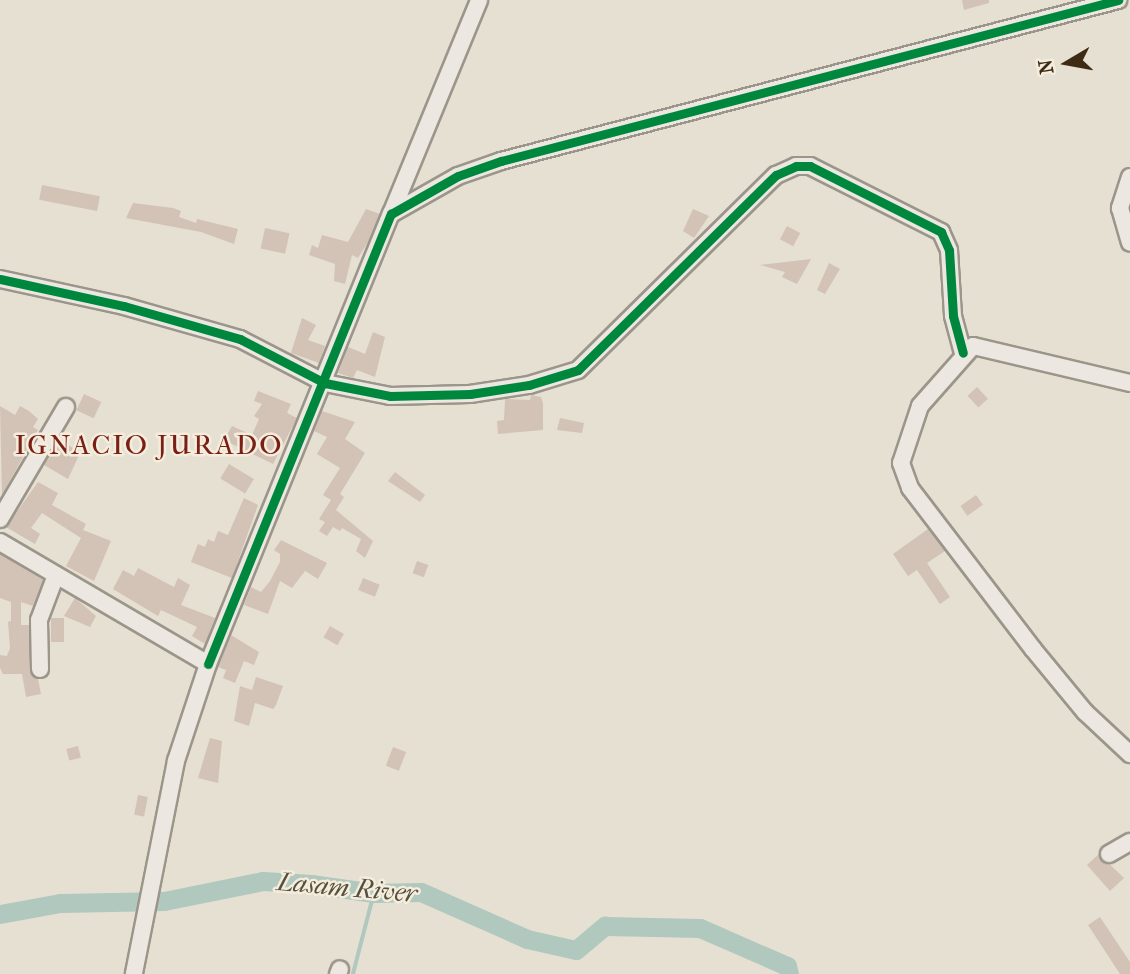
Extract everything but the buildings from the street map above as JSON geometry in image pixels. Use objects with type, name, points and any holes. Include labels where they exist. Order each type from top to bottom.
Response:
[{"type":"street","points":[[134,974],[176,761],[208,664],[325,383],[479,0]]},
{"type":"street","points":[[391,214],[458,176],[501,162],[1118,0]]},
{"type":"street","points":[[0,279],[124,306],[228,335],[325,383],[390,396],[430,398],[529,385],[578,370],[776,176],[796,166],[822,171],[941,232],[949,250],[953,316],[963,353]]},
{"type":"street","points":[[1130,177],[1121,208],[1130,243]]},
{"type":"street","points":[[1130,383],[973,346],[963,353],[919,406],[904,450],[901,473],[1033,649],[1085,712],[1130,754]]},
{"type":"street","points":[[0,519],[66,407]]},
{"type":"street","points":[[0,542],[208,664]]},
{"type":"street","points":[[40,669],[39,620],[56,575]]},
{"type":"street","points":[[1110,853],[1130,842]]},
{"type":"waterway","name":"Lasam River","points":[[0,914],[60,903],[164,901],[263,881],[311,884],[374,893],[421,892],[527,939],[576,950],[605,926],[700,928],[787,966],[789,974]]},
{"type":"waterway","points":[[353,974],[374,893]]},
{"type":"cycle path","points":[[208,664],[391,214],[458,176],[501,161],[1118,0]]},
{"type":"cycle path","points":[[0,279],[124,306],[240,339],[325,383],[390,396],[470,394],[529,385],[578,370],[776,175],[796,166],[810,166],[941,232],[949,250],[953,316],[963,353]]},
{"type":"district","name":"IGNACIO JURADO","points":[[149,445]]}]
